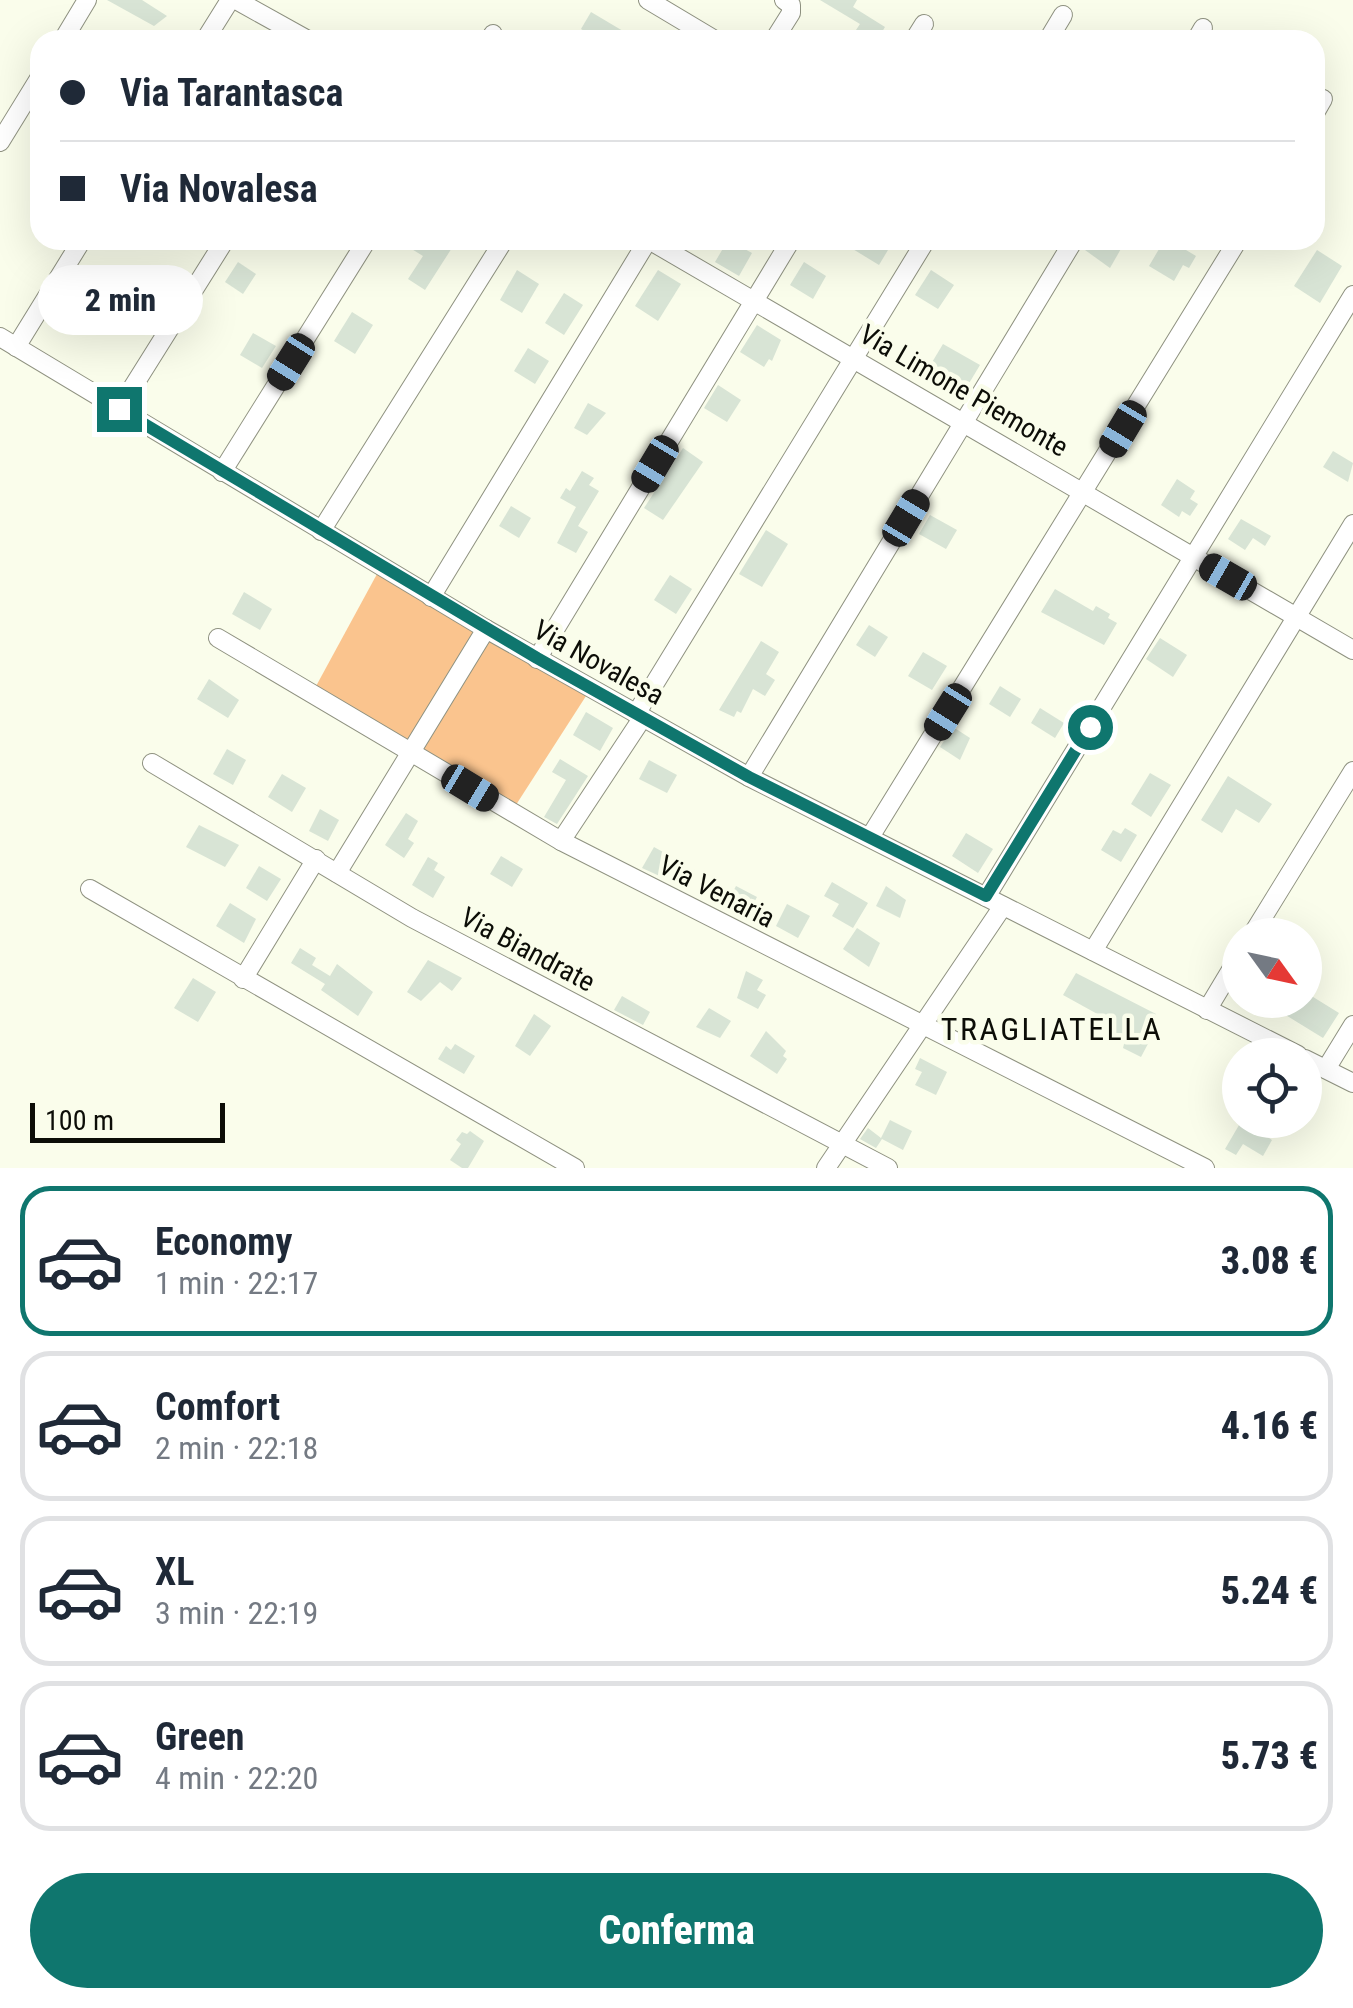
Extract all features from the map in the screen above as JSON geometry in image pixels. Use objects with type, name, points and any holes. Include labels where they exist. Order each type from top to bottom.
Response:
[{"type":"street","points":[[69,30],[88,0]]},
{"type":"street","points":[[213,30],[233,0],[289,30]]},
{"type":"street","points":[[648,0],[698,30]]},
{"type":"street","points":[[780,30],[791,13],[791,5],[784,0]]},
{"type":"street","points":[[1054,30],[1063,15]]},
{"type":"street","points":[[0,142],[30,93]]},
{"type":"street","points":[[8,342],[75,250]]},
{"type":"street","points":[[119,409],[219,250]]},
{"type":"street","points":[[222,472],[361,250]]},
{"type":"street","points":[[322,532],[498,250]]},
{"type":"street","points":[[431,597],[643,250]]},
{"type":"street","name":"Via Limone Piemonte","points":[[666,250],[964,420],[1353,650]]},
{"type":"street","points":[[537,658],[785,250]]},
{"type":"street","points":[[561,841],[920,250]]},
{"type":"street","points":[[749,777],[1068,250]]},
{"type":"street","points":[[870,837],[1232,250]]},
{"type":"street","points":[[986,896],[1353,295]]},
{"type":"street","name":"Via Novalesa","points":[[8,342],[431,597],[749,777],[1264,1038]]},
{"type":"street","points":[[1093,951],[1353,524]]},
{"type":"street","points":[[338,872],[486,629]]},
{"type":"street","name":"Via Venaria","points":[[218,638],[561,841],[1204,1168]]},
{"type":"street","name":"Via Biandrate","points":[[152,763],[590,1014],[888,1168]]},
{"type":"street","points":[[1262,918],[1353,771]]},
{"type":"street","points":[[243,980],[316,859]]},
{"type":"street","points":[[90,890],[576,1168]]},
{"type":"street","points":[[826,1168],[1003,906]]},
{"type":"street","points":[[1207,1010],[1222,985]]},
{"type":"street","points":[[1326,1069],[1353,1025]]},
{"type":"street","points":[[1322,1067],[1353,1083]]},
{"type":"shaded area","points":[[377,574],[477,634],[407,744],[315,688]]},
{"type":"shaded area","points":[[489,641],[586,696],[514,808],[419,749]]},
{"type":"building","points":[[107,0],[142,0],[167,16],[154,26]]},
{"type":"building","points":[[820,0],[857,0],[853,7],[885,27],[856,30],[860,24]]},
{"type":"building","points":[[591,12],[621,30],[583,30]]},
{"type":"building","points":[[413,250],[451,250],[425,290],[408,279],[423,256]]},
{"type":"building","points":[[722,250],[752,253],[739,276],[715,262]]},
{"type":"building","points":[[854,250],[888,250],[879,265]]},
{"type":"building","points":[[1085,250],[1120,250],[1110,268]]},
{"type":"building","points":[[1158,250],[1186,250],[1196,256],[1189,268],[1183,265],[1174,281],[1149,266]]},
{"type":"building","points":[[1317,250],[1342,266],[1320,303],[1294,286]]},
{"type":"building","points":[[238,262],[256,274],[243,294],[225,282]]},
{"type":"building","points":[[804,262],[826,276],[813,299],[790,285]]},
{"type":"building","points":[[517,270],[539,284],[522,313],[500,300]]},
{"type":"building","points":[[658,270],[681,284],[658,321],[635,306]]},
{"type":"building","points":[[931,270],[954,285],[938,309],[915,295]]},
{"type":"building","points":[[564,293],[583,305],[564,335],[545,323]]},
{"type":"building","points":[[352,312],[373,325],[355,354],[334,341]]},
{"type":"building","points":[[757,325],[781,340],[772,361],[769,359],[764,367],[740,352]]},
{"type":"building","points":[[253,333],[276,346],[262,368],[240,355]]},
{"type":"building","points":[[943,344],[980,365],[968,385],[931,364]]},
{"type":"building","points":[[528,348],[549,361],[535,384],[514,371]]},
{"type":"building","points":[[718,385],[741,400],[727,422],[704,408]]},
{"type":"building","points":[[588,403],[606,413],[587,435],[574,428]]},
{"type":"building","points":[[683,448],[703,462],[663,520],[644,508]]},
{"type":"building","points":[[1333,451],[1353,463],[1348,482],[1323,467]]},
{"type":"building","points":[[582,471],[594,478],[589,485],[599,491],[578,526],[588,532],[576,553],[557,543],[576,507],[560,498],[566,488],[570,491]]},
{"type":"building","points":[[1177,479],[1195,491],[1190,499],[1198,504],[1190,516],[1182,511],[1179,517],[1161,505]]},
{"type":"building","points":[[511,506],[531,518],[519,538],[499,526]]},
{"type":"building","points":[[930,515],[957,530],[946,549],[919,534]]},
{"type":"building","points":[[1241,519],[1271,536],[1265,546],[1253,538],[1245,550],[1228,539]]},
{"type":"building","points":[[766,530],[788,544],[762,587],[739,574]]},
{"type":"building","points":[[670,575],[692,589],[676,614],[654,600]]},
{"type":"building","points":[[1055,589],[1093,611],[1096,606],[1110,614],[1108,618],[1117,623],[1104,645],[1041,612]]},
{"type":"building","points":[[244,592],[272,609],[260,630],[232,614]]},
{"type":"building","points":[[869,625],[888,637],[875,657],[856,645]]},
{"type":"building","points":[[1160,638],[1187,655],[1173,677],[1146,659]]},
{"type":"building","points":[[761,641],[779,652],[766,674],[775,680],[765,696],[753,689],[741,713],[737,711],[734,717],[719,710]]},
{"type":"building","points":[[923,652],[947,666],[932,690],[908,676]]},
{"type":"building","points":[[209,679],[239,700],[228,718],[197,699]]},
{"type":"building","points":[[1000,686],[1021,699],[1010,717],[989,704]]},
{"type":"building","points":[[1040,708],[1064,723],[1055,738],[1031,723]]},
{"type":"building","points":[[586,712],[613,728],[600,751],[573,735]]},
{"type":"building","points":[[953,727],[970,738],[960,760],[940,747]]},
{"type":"building","points":[[227,749],[246,760],[233,785],[213,774]]},
{"type":"building","points":[[560,759],[588,776],[557,824],[544,817],[566,780],[552,772]]},
{"type":"building","points":[[649,760],[677,775],[667,793],[639,779]]},
{"type":"building","points":[[1150,773],[1171,785],[1151,817],[1131,804]]},
{"type":"building","points":[[282,774],[306,788],[292,812],[268,797]]},
{"type":"building","points":[[1228,776],[1272,804],[1259,823],[1236,809],[1222,833],[1201,820]]},
{"type":"building","points":[[320,809],[339,820],[328,841],[309,831]]},
{"type":"building","points":[[406,813],[418,821],[408,839],[414,843],[404,858],[385,845]]},
{"type":"building","points":[[199,825],[239,845],[225,867],[186,847]]},
{"type":"building","points":[[1125,828],[1137,835],[1121,862],[1101,850],[1113,830],[1121,834]]},
{"type":"building","points":[[966,833],[993,849],[978,873],[952,856]]},
{"type":"building","points":[[654,847],[674,858],[664,878],[642,868]]},
{"type":"building","points":[[501,856],[523,869],[512,887],[490,874]]},
{"type":"building","points":[[428,857],[438,863],[434,870],[445,877],[433,898],[412,885]]},
{"type":"building","points":[[259,866],[281,879],[267,901],[246,888]]},
{"type":"building","points":[[832,882],[868,903],[853,928],[832,916],[839,904],[824,896]]},
{"type":"building","points":[[736,886],[757,897],[745,919],[724,909]]},
{"type":"building","points":[[886,886],[906,900],[900,918],[876,906]]},
{"type":"building","points":[[230,903],[256,919],[244,943],[216,926]]},
{"type":"building","points":[[787,904],[810,916],[798,938],[776,926]]},
{"type":"building","points":[[857,928],[880,943],[869,967],[843,949]]},
{"type":"building","points":[[300,948],[316,958],[312,965],[330,976],[337,964],[373,992],[358,1016],[321,990],[325,984],[291,963]]},
{"type":"building","points":[[428,960],[462,978],[452,991],[440,982],[421,1001],[407,992]]},
{"type":"building","points":[[746,971],[763,980],[757,990],[766,995],[758,1009],[737,998]]},
{"type":"building","points":[[1076,973],[1156,1014],[1144,1037],[1150,1040],[1141,1057],[1123,1048],[1125,1040],[1101,1028],[1105,1020],[1101,1016],[1063,995]]},
{"type":"building","points":[[193,978],[216,992],[198,1022],[174,1008]]},
{"type":"building","points":[[622,996],[650,1012],[643,1025],[614,1010]]},
{"type":"building","points":[[1322,1002],[1339,1013],[1323,1038],[1290,1018],[1322,1018]]},
{"type":"building","points":[[709,1008],[731,1021],[720,1038],[696,1027]]},
{"type":"building","points":[[534,1014],[551,1026],[530,1056],[515,1046]]},
{"type":"building","points":[[766,1031],[786,1051],[783,1056],[787,1059],[777,1074],[750,1056]]},
{"type":"building","points":[[455,1044],[475,1056],[464,1074],[438,1059],[446,1046],[451,1050]]},
{"type":"building","points":[[920,1058],[947,1072],[936,1095],[915,1085],[922,1072],[915,1069]]},
{"type":"building","points":[[890,1120],[912,1131],[903,1150],[882,1139],[876,1148],[860,1139],[868,1128],[881,1138]]},
{"type":"building","points":[[470,1131],[484,1141],[468,1168],[462,1168],[450,1160],[461,1144],[456,1140],[462,1132]]},
{"type":"building","points":[[1231,1138],[1272,1140],[1263,1156],[1243,1144],[1236,1155],[1225,1149]]},
{"type":"district","name":"TRAGLIATELLA","points":[[1052,1029]]},
{"type":"route","points":[[119,409],[537,658],[749,777],[986,896],[1090,727]]}]
